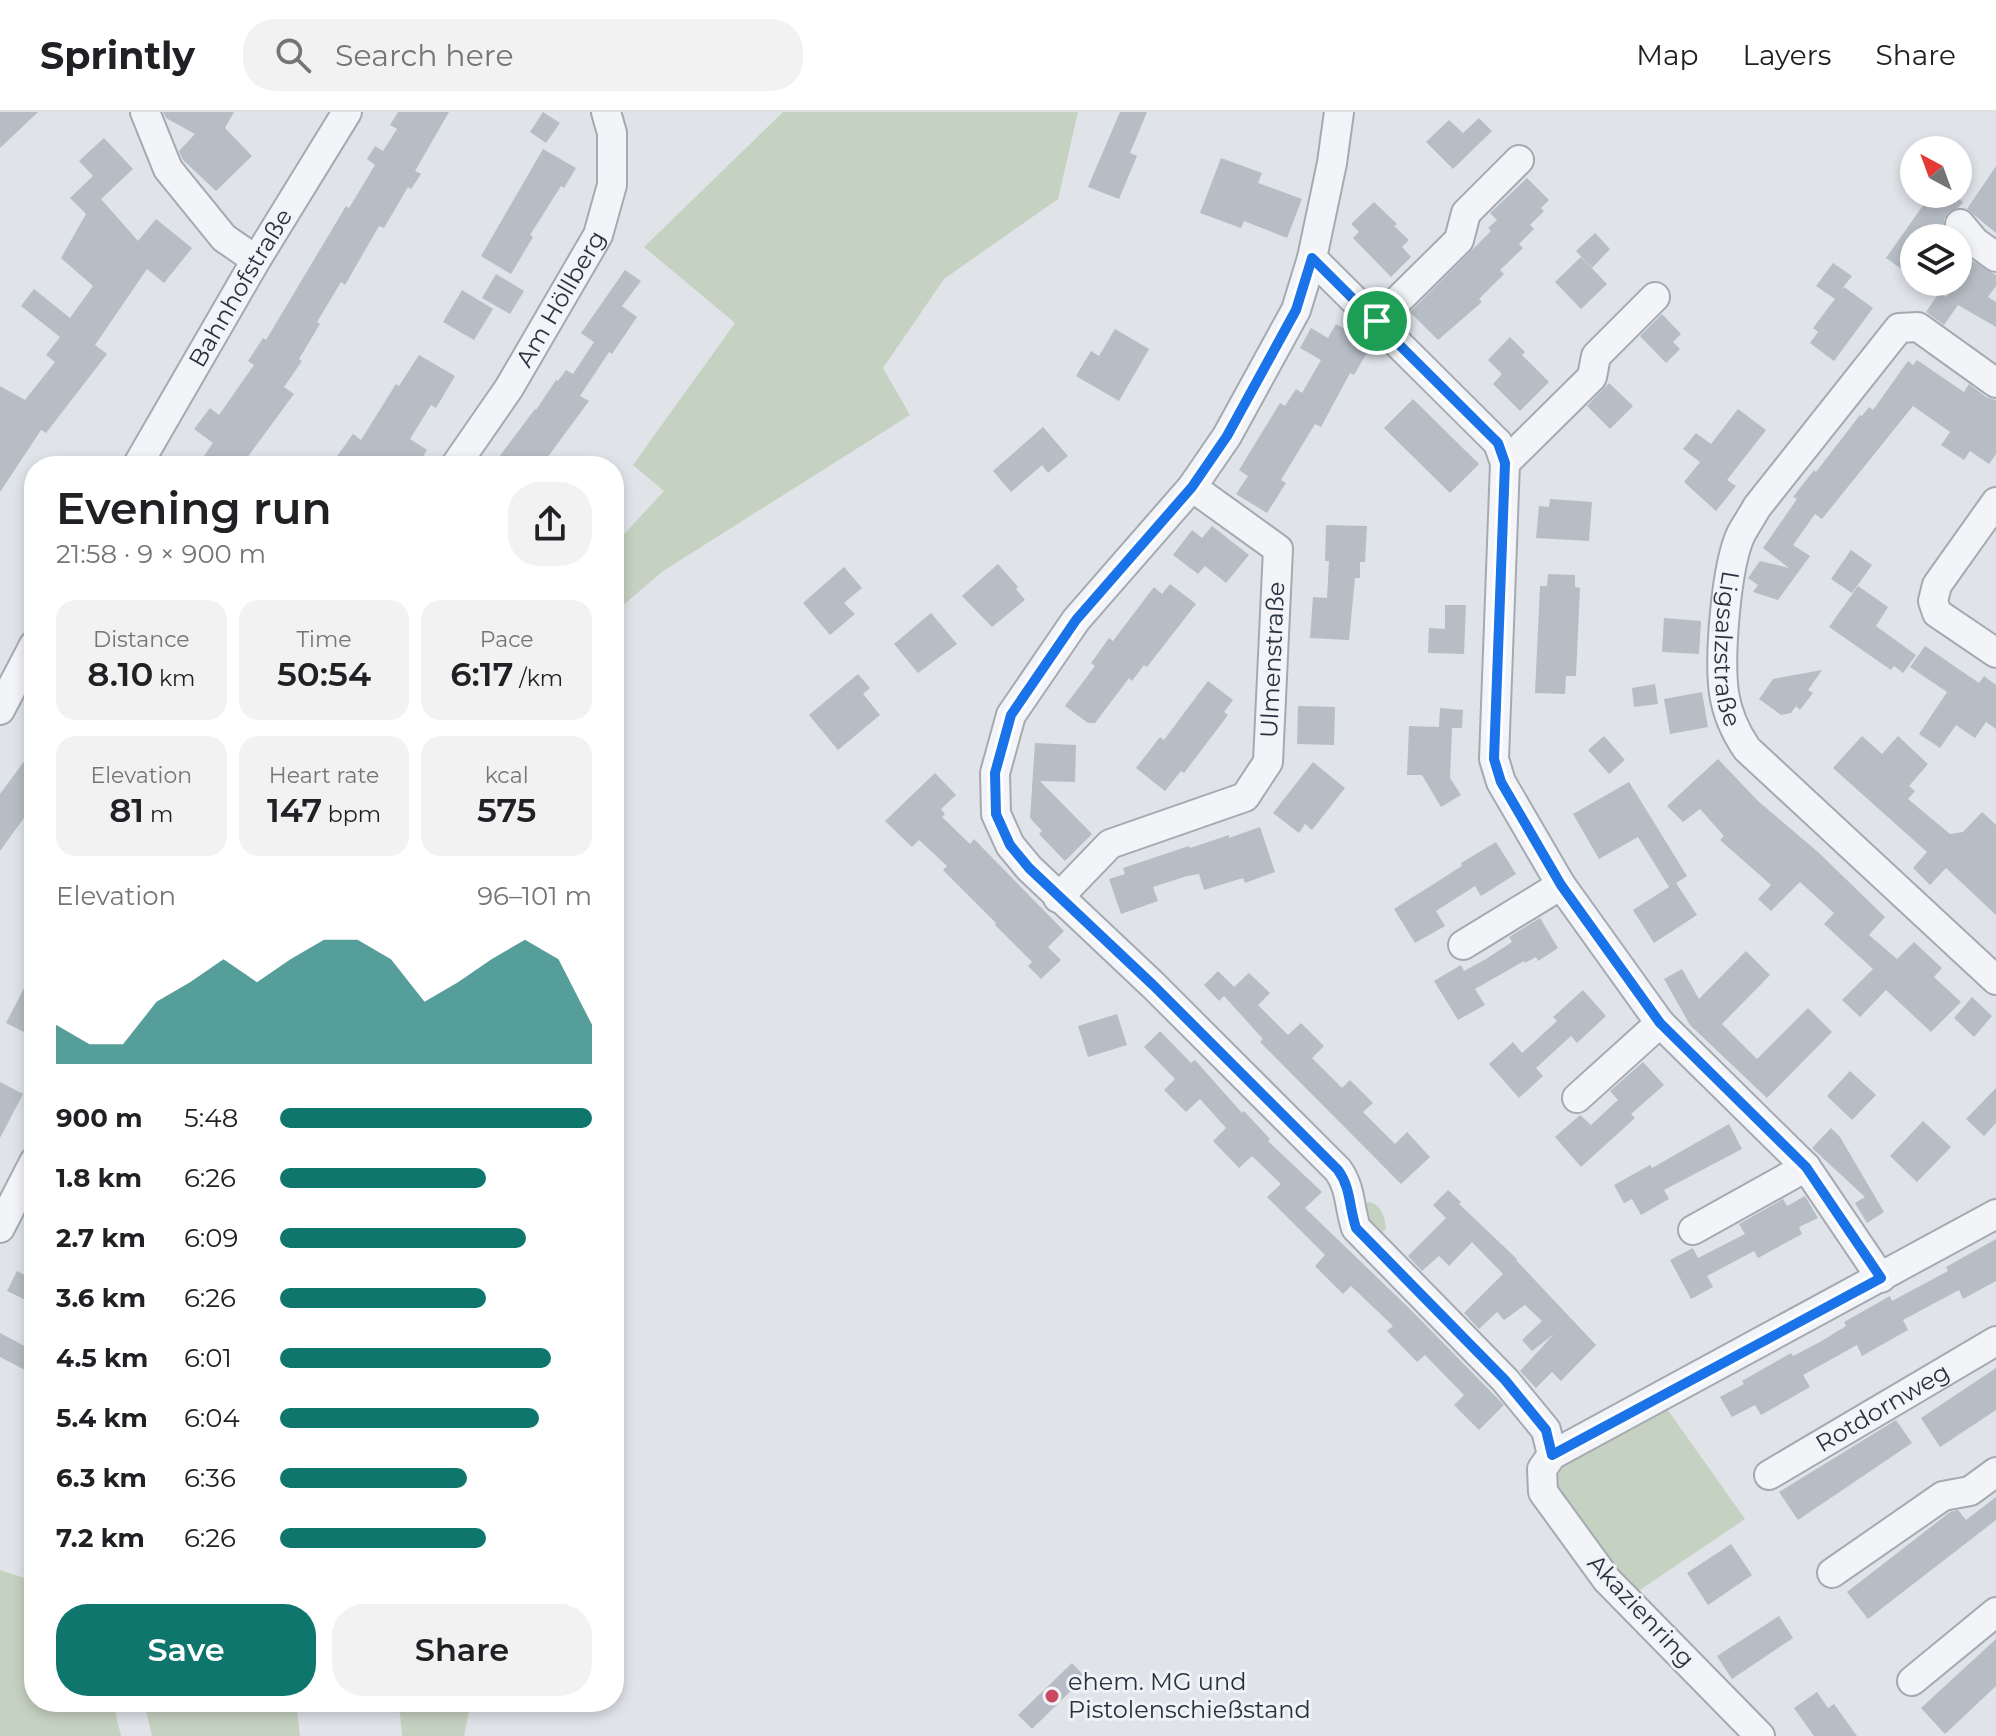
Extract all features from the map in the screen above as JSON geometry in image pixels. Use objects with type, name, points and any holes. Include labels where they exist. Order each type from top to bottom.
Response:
[{"type":"street","points":[[145,112],[168,169],[224,238],[256,260]]},
{"type":"street","name":"Bahnhofstraße","points":[[143,456],[256,260],[347,112]]},
{"type":"street","name":"Am Höllberg","points":[[462,456],[509,388],[598,235],[612,185],[612,133],[606,112]]},
{"type":"street","points":[[1339,112],[1312,258],[1296,310],[1227,436],[1192,487],[1076,620],[1011,715],[995,773],[996,814],[1010,845],[1058,898],[1153,985],[1338,1170],[1348,1184],[1350,1211],[1356,1228],[1505,1380],[1546,1430],[1552,1455],[1996,1214]]},
{"type":"street","points":[[1377,321],[1459,240],[1466,213],[1519,160]]},
{"type":"street","points":[[1972,238],[1996,257]]},
{"type":"street","points":[[1312,258],[1498,443],[1505,463],[1494,759],[1501,782],[1561,885],[1660,1023],[1806,1167],[1881,1278]]},
{"type":"street","points":[[1505,463],[1592,377],[1596,356],[1655,297]]},
{"type":"street","name":"Ligsalzstraße","points":[[1996,383],[1918,327],[1899,328],[1757,507],[1740,535],[1730,572],[1723,691],[1738,736],[1747,749],[1996,980]]},
{"type":"street","name":"Ulmenstraße","points":[[1058,898],[1110,844],[1245,797],[1268,762],[1278,549],[1192,487]]},
{"type":"street","points":[[1996,502],[1937,585],[1933,601],[1937,613],[1996,653]]},
{"type":"street","points":[[0,710],[24,664]]},
{"type":"street","points":[[1463,945],[1561,885]]},
{"type":"street","points":[[1577,1098],[1660,1023]]},
{"type":"street","points":[[1693,1230],[1806,1167]]},
{"type":"street","points":[[0,1228],[24,1181]]},
{"type":"street","name":"Rotdornweg","points":[[1769,1475],[1996,1341]]},
{"type":"street","name":"Akazienring","points":[[1552,1455],[1542,1469],[1543,1492],[1607,1580],[1760,1736]]},
{"type":"street","points":[[1832,1573],[1943,1496],[1970,1491],[1996,1472]]},
{"type":"street","points":[[1912,1681],[1996,1612]]},
{"type":"green space","points":[[783,112],[1078,112],[1058,199],[944,279],[883,368],[910,415],[663,571],[624,604],[624,534],[664,491],[633,465],[735,323],[644,247]]},
{"type":"green space","points":[[1367,1202],[1376,1205],[1383,1215],[1386,1229],[1380,1234],[1371,1230],[1363,1208]]},
{"type":"green space","points":[[1667,1409],[1745,1519],[1634,1594],[1556,1495],[1556,1470]]},
{"type":"green space","points":[[0,1570],[24,1578],[24,1712],[115,1712],[121,1736],[0,1736]]},
{"type":"green space","points":[[146,1712],[297,1712],[300,1736],[152,1736]]},
{"type":"green space","points":[[400,1712],[469,1712],[464,1736],[402,1736]]},
{"type":"building","points":[[0,112],[38,112],[0,148]]},
{"type":"building","points":[[163,112],[234,112],[225,128],[252,156],[216,191],[183,160],[179,151],[195,134],[166,118]]},
{"type":"building","points":[[398,112],[449,112],[415,171],[421,174],[411,189],[408,187],[384,228],[379,226],[345,285],[341,282],[317,322],[320,324],[299,359],[302,361],[284,387],[294,394],[248,456],[204,456],[213,443],[194,429],[210,408],[219,415],[254,365],[248,361],[263,338],[266,340],[346,206],[349,208],[375,165],[367,159],[375,146],[383,151],[397,129],[390,125]]},
{"type":"building","points":[[543,112],[560,123],[546,143],[530,132]]},
{"type":"building","points":[[1120,112],[1147,112],[1130,153],[1137,156],[1119,199],[1088,187]]},
{"type":"building","points":[[1479,118],[1492,131],[1453,169],[1426,142],[1449,120],[1463,133]]},
{"type":"building","points":[[104,138],[133,169],[101,199],[138,241],[156,219],[192,248],[164,283],[147,269],[95,345],[107,354],[46,433],[41,430],[0,492],[0,386],[25,400],[55,362],[46,355],[60,337],[21,306],[34,289],[70,318],[93,286],[61,258],[86,214],[70,198],[93,176],[79,161]]},
{"type":"building","points":[[543,149],[576,168],[530,235],[533,237],[511,274],[481,256]]},
{"type":"building","points":[[1221,158],[1262,173],[1258,183],[1302,199],[1287,238],[1244,221],[1241,228],[1200,213]]},
{"type":"building","points":[[1996,166],[1996,233],[1967,209],[1972,208],[1972,202]]},
{"type":"building","points":[[1527,178],[1549,200],[1541,208],[1544,211],[1530,225],[1534,229],[1519,244],[1523,248],[1500,270],[1504,274],[1479,299],[1482,302],[1438,340],[1410,312],[1491,231],[1488,228],[1497,220],[1490,213]]},
{"type":"building","points":[[1374,202],[1409,240],[1402,247],[1411,257],[1391,277],[1353,238],[1359,232],[1351,224]]},
{"type":"building","points":[[1921,208],[1957,208],[1949,212],[1944,224],[1910,224]]},
{"type":"building","points":[[1595,233],[1610,249],[1592,268],[1576,251]]},
{"type":"building","points":[[1900,238],[1900,268],[1886,258]]},
{"type":"building","points":[[1581,257],[1607,284],[1581,309],[1555,282]]},
{"type":"building","points":[[1972,261],[1996,275],[1996,286],[1988,297],[1996,302],[1996,327],[1958,305],[1944,325],[1926,312],[1937,296],[1972,296]]},
{"type":"building","points":[[1833,263],[1852,276],[1841,290],[1844,287],[1873,308],[1834,361],[1810,343],[1818,332],[1813,328],[1835,299],[1816,286]]},
{"type":"building","points":[[625,270],[641,281],[622,306],[637,317],[580,396],[589,401],[548,456],[500,456],[556,380],[566,370],[573,374],[594,342],[581,333]]},
{"type":"building","points":[[496,274],[524,291],[510,314],[482,298]]},
{"type":"building","points":[[462,290],[493,309],[474,340],[443,322]]},
{"type":"building","points":[[1662,314],[1681,334],[1673,342],[1680,349],[1666,363],[1640,336]]},
{"type":"building","points":[[1336,324],[1372,344],[1354,375],[1350,373],[1321,427],[1315,424],[1281,480],[1286,483],[1267,513],[1236,494],[1248,476],[1239,470],[1280,403],[1285,406],[1296,389],[1302,393],[1321,360],[1300,348],[1311,328],[1328,338]]},
{"type":"building","points":[[1115,329],[1149,349],[1119,401],[1076,376],[1091,351],[1099,356]]},
{"type":"building","points":[[1510,337],[1525,352],[1522,355],[1549,382],[1520,411],[1493,384],[1502,374],[1488,360]]},
{"type":"building","points":[[419,355],[455,376],[436,408],[431,405],[410,439],[427,450],[423,456],[337,456],[353,434],[361,440],[396,384],[399,386]]},
{"type":"building","points":[[1917,360],[1964,392],[1969,384],[1986,397],[1996,400],[1996,454],[1989,464],[1970,451],[1964,460],[1941,445],[1950,432],[1913,406],[1822,519],[1815,514],[1793,545],[1810,556],[1778,600],[1753,592],[1758,585],[1748,578],[1760,561],[1789,568],[1763,548],[1797,499],[1793,497],[1860,415],[1869,407],[1873,410],[1908,361],[1913,365]]},
{"type":"building","points":[[1609,383],[1633,406],[1610,429],[1587,406]]},
{"type":"building","points":[[1413,399],[1479,464],[1450,493],[1384,428]]},
{"type":"building","points":[[1738,409],[1766,430],[1727,480],[1736,486],[1716,511],[1684,482],[1700,462],[1683,449],[1696,433],[1711,444]]},
{"type":"building","points":[[1043,427],[1068,456],[1048,473],[1042,465],[1011,492],[993,471]]},
{"type":"building","points":[[1550,499],[1592,502],[1589,541],[1536,538],[1539,506],[1549,507]]},
{"type":"building","points":[[1326,525],[1367,526],[1365,562],[1360,562],[1360,578],[1355,578],[1349,640],[1310,638],[1313,597],[1327,598],[1329,561],[1325,561]]},
{"type":"building","points":[[1212,526],[1249,555],[1226,583],[1205,566],[1198,574],[1173,555],[1192,530],[1202,538]]},
{"type":"building","points":[[1851,550],[1872,565],[1852,593],[1831,579]]},
{"type":"building","points":[[998,564],[1025,600],[992,627],[962,596]]},
{"type":"building","points":[[844,567],[862,588],[844,603],[855,614],[830,635],[803,603]]},
{"type":"building","points":[[1548,574],[1575,575],[1575,587],[1580,588],[1576,676],[1566,676],[1565,694],[1535,693],[1540,586],[1547,586]]},
{"type":"building","points":[[1170,584],[1196,604],[1147,667],[1144,665],[1132,681],[1129,678],[1095,723],[1088,723],[1065,706],[1095,666],[1091,663],[1109,638],[1113,641],[1154,587],[1162,594]]},
{"type":"building","points":[[1858,586],[1888,607],[1876,626],[1916,655],[1903,673],[1894,666],[1891,670],[1829,627]]},
{"type":"building","points":[[1445,605],[1466,605],[1464,654],[1428,653],[1429,628],[1445,629]]},
{"type":"building","points":[[931,613],[957,644],[918,673],[894,644]]},
{"type":"building","points":[[1664,618],[1701,621],[1699,654],[1662,652]]},
{"type":"building","points":[[1925,646],[1979,683],[1984,676],[1996,685],[1996,729],[1986,722],[1975,738],[1956,725],[1940,748],[1919,734],[1947,692],[1910,667]]},
{"type":"building","points":[[1822,670],[1808,690],[1813,693],[1800,710],[1796,706],[1791,713],[1781,715],[1759,699],[1773,679]]},
{"type":"building","points":[[858,674],[870,688],[863,694],[880,715],[838,750],[809,715]]},
{"type":"building","points":[[1208,681],[1233,700],[1224,712],[1228,715],[1184,773],[1181,771],[1165,791],[1136,768],[1160,737],[1164,740]]},
{"type":"building","points":[[1655,684],[1658,704],[1634,707],[1632,688]]},
{"type":"building","points":[[1702,692],[1708,727],[1670,734],[1664,699]]},
{"type":"building","points":[[1298,706],[1335,707],[1334,745],[1297,744]]},
{"type":"building","points":[[1440,708],[1463,710],[1462,728],[1452,728],[1450,778],[1461,795],[1441,807],[1422,775],[1407,775],[1409,726],[1439,727]]},
{"type":"building","points":[[1604,736],[1625,760],[1609,774],[1588,750]]},
{"type":"building","points":[[1862,736],[1882,754],[1898,736],[1928,764],[1909,786],[1915,791],[1908,799],[1950,834],[1963,832],[1982,812],[1996,825],[1996,915],[1946,868],[1930,885],[1913,868],[1927,852],[1833,768]]},
{"type":"building","points":[[1035,743],[1076,745],[1075,782],[1040,781],[1092,834],[1065,861],[1039,834],[1042,831],[1030,818]]},
{"type":"building","points":[[1718,759],[1758,801],[1818,852],[1885,917],[1869,935],[1897,959],[1914,942],[1942,968],[1934,977],[1961,1002],[1931,1032],[1886,990],[1860,1017],[1842,1000],[1873,969],[1824,924],[1834,913],[1800,882],[1771,911],[1758,899],[1771,885],[1720,840],[1724,836],[1700,809],[1683,822],[1667,806]]},
{"type":"building","points":[[24,762],[24,818],[0,851],[0,794]]},
{"type":"building","points":[[1313,762],[1345,788],[1312,830],[1305,824],[1299,833],[1273,813]]},
{"type":"building","points":[[935,773],[956,795],[941,809],[945,814],[942,817],[970,844],[974,839],[1064,931],[1048,947],[1061,960],[1041,979],[1028,966],[1032,962],[943,870],[947,866],[919,840],[912,847],[885,821]]},
{"type":"building","points":[[1629,782],[1687,876],[1676,883],[1697,915],[1654,943],[1633,910],[1669,887],[1638,837],[1599,859],[1573,814]]},
{"type":"building","points":[[1260,827],[1275,872],[1245,883],[1243,878],[1204,890],[1199,874],[1187,876],[1153,887],[1158,901],[1121,914],[1109,879],[1125,874],[1123,868]]},
{"type":"building","points":[[1496,842],[1516,874],[1481,896],[1475,886],[1436,911],[1445,926],[1415,943],[1394,909]]},
{"type":"building","points":[[1540,918],[1558,948],[1538,961],[1536,957],[1524,961],[1475,989],[1485,1005],[1458,1020],[1434,981],[1461,965],[1464,971],[1486,959],[1512,942],[1509,937]]},
{"type":"building","points":[[1746,951],[1770,975],[1722,1024],[1757,1059],[1808,1008],[1832,1032],[1767,1098],[1690,1025],[1664,979],[1682,969],[1699,999]]},
{"type":"building","points":[[1218,971],[1234,987],[1249,973],[1270,993],[1258,1005],[1288,1035],[1301,1023],[1324,1046],[1312,1058],[1342,1088],[1350,1080],[1373,1103],[1363,1112],[1395,1144],[1407,1132],[1430,1157],[1401,1184],[1260,1042],[1263,1039],[1224,996],[1219,1001],[1204,985]]},
{"type":"building","points":[[24,988],[24,1032],[6,1023]]},
{"type":"building","points":[[1583,990],[1606,1016],[1577,1043],[1571,1036],[1536,1068],[1543,1076],[1519,1098],[1489,1064],[1513,1042],[1522,1053],[1557,1021],[1553,1017]]},
{"type":"building","points":[[1972,997],[1992,1016],[1974,1037],[1954,1018]]},
{"type":"building","points":[[1117,1014],[1127,1045],[1088,1057],[1078,1026]]},
{"type":"building","points":[[1160,1031],[1191,1063],[1195,1060],[1242,1113],[1244,1111],[1270,1139],[1268,1141],[1322,1192],[1305,1208],[1504,1405],[1479,1430],[1454,1405],[1464,1395],[1425,1355],[1417,1362],[1387,1331],[1393,1326],[1351,1286],[1343,1294],[1315,1266],[1325,1255],[1267,1197],[1281,1184],[1252,1156],[1239,1168],[1213,1141],[1226,1128],[1200,1099],[1186,1112],[1164,1090],[1175,1079],[1144,1047]]},
{"type":"building","points":[[1643,1062],[1664,1085],[1631,1114],[1635,1118],[1581,1167],[1555,1137],[1580,1115],[1591,1125],[1618,1100],[1610,1091]]},
{"type":"building","points":[[1850,1071],[1876,1095],[1852,1120],[1827,1096]]},
{"type":"building","points":[[0,1082],[23,1094],[0,1138]]},
{"type":"building","points":[[1996,1088],[1996,1123],[1984,1136],[1966,1119]]},
{"type":"building","points":[[1923,1121],[1951,1147],[1917,1182],[1890,1156]]},
{"type":"building","points":[[1729,1124],[1742,1149],[1664,1190],[1669,1199],[1641,1215],[1632,1199],[1624,1203],[1614,1185],[1650,1165],[1652,1168]]},
{"type":"building","points":[[1831,1128],[1840,1137],[1884,1212],[1867,1223],[1855,1203],[1865,1197],[1812,1148]]},
{"type":"building","points":[[1448,1190],[1596,1345],[1561,1381],[1552,1372],[1536,1388],[1520,1371],[1554,1334],[1532,1351],[1522,1340],[1542,1321],[1525,1305],[1504,1320],[1497,1312],[1479,1329],[1464,1313],[1503,1274],[1472,1242],[1449,1266],[1439,1256],[1422,1271],[1408,1256],[1446,1218],[1433,1205]]},
{"type":"building","points":[[1805,1196],[1818,1218],[1799,1227],[1802,1234],[1758,1258],[1754,1251],[1707,1276],[1713,1287],[1691,1299],[1670,1260],[1693,1248],[1698,1258],[1745,1234],[1739,1224],[1783,1199],[1787,1206]]},
{"type":"building","points":[[1996,1239],[1996,1281],[1963,1299],[1959,1290],[1903,1320],[1908,1330],[1862,1356],[1857,1345],[1803,1375],[1810,1387],[1761,1415],[1755,1405],[1732,1417],[1720,1397],[1744,1384],[1742,1381],[1791,1353],[1793,1356],[1820,1342],[1846,1326],[1844,1322],[1890,1296],[1892,1301],[1948,1271],[1946,1267]]},
{"type":"building","points":[[17,1271],[24,1275],[24,1299],[7,1291]]},
{"type":"building","points":[[0,1333],[24,1346],[24,1369],[0,1357]]},
{"type":"building","points":[[1996,1368],[1996,1410],[1940,1447],[1921,1418]]},
{"type":"building","points":[[1896,1420],[1912,1443],[1798,1520],[1779,1492]]},
{"type":"building","points":[[1996,1497],[1996,1520],[1868,1619],[1847,1592],[1950,1512],[1958,1510],[1966,1520]]},
{"type":"building","points":[[1731,1544],[1752,1575],[1708,1605],[1687,1573]]},
{"type":"building","points":[[1779,1616],[1793,1638],[1732,1679],[1717,1656]]},
{"type":"building","points":[[1996,1639],[1996,1686],[1945,1734],[1921,1708]]},
{"type":"building","name":"ehem. MG und Pistolenschießstand","points":[[1072,1663],[1085,1677],[1032,1729],[1018,1715]]},
{"type":"building","points":[[1817,1692],[1828,1708],[1834,1704],[1857,1736],[1814,1736],[1794,1708]]},
{"type":"place","name":"ehem. MG und Pistolenschießstand","points":[[1052,1696]]},
{"type":"route","points":[[1312,258],[1377,321],[1498,443],[1505,463],[1494,759],[1501,782],[1561,885],[1660,1023],[1806,1167],[1881,1278],[1552,1455],[1546,1430],[1505,1380],[1356,1228],[1350,1211],[1348,1184],[1338,1170],[1153,985],[1029,868],[1010,845],[996,814],[995,773],[1011,715],[1076,620],[1192,487],[1227,436],[1296,310],[1312,258]]}]
